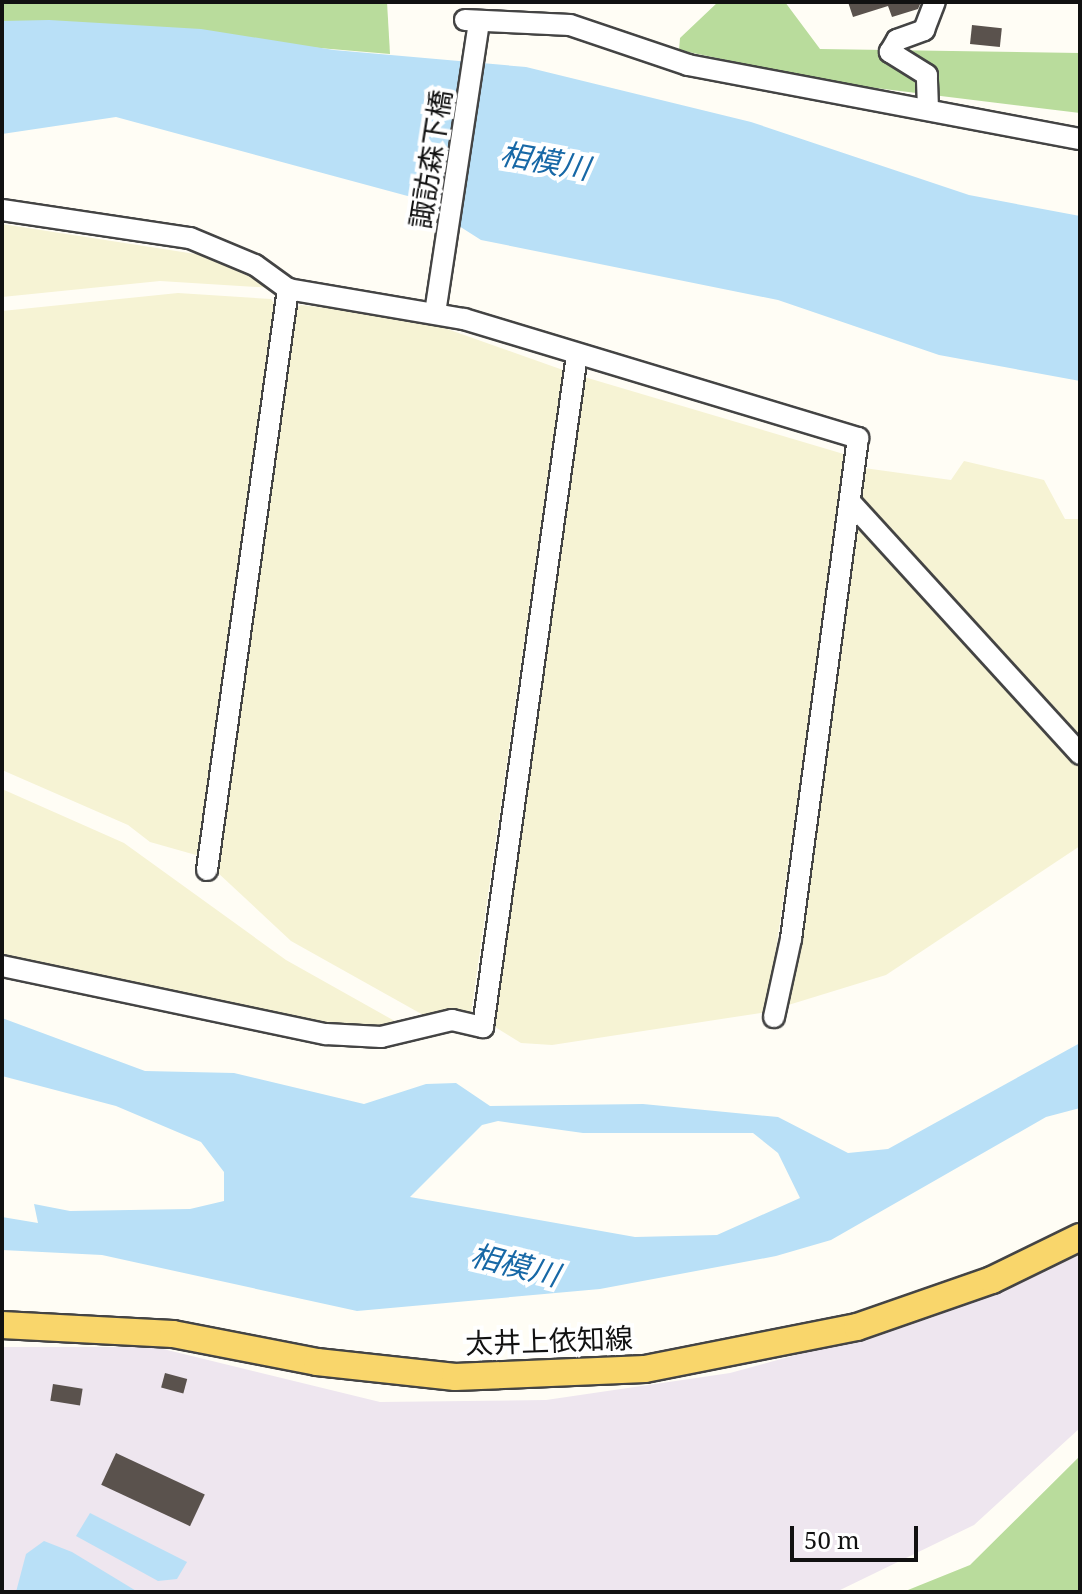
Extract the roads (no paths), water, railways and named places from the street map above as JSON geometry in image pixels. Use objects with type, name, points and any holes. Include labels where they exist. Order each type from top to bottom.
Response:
[{"type":"main road","name":"太井上依知線","points":[[2,1325],[173,1334],[317,1362],[455,1377],[645,1369],[857,1327],[992,1280],[1080,1237]]},
{"type":"street","points":[[935,2],[924,30],[897,40],[890,52],[927,75],[928,109],[1080,139]]},
{"type":"street","name":"諏訪森下橋","points":[[436,305],[474,24],[570,25],[688,65],[928,109]]},
{"type":"street","points":[[2,210],[190,238],[255,265],[288,289],[436,305],[577,355],[858,438],[791,939],[774,1017]]},
{"type":"street","points":[[207,870],[288,289]]},
{"type":"street","points":[[2,966],[326,1034],[381,1037],[452,1020],[483,1027],[577,355]]},
{"type":"street","points":[[851,503],[1080,754]]},
{"type":"water","name":"相模川","points":[[49,20],[201,29],[334,50],[526,67],[751,122],[969,195],[1080,216],[1080,381],[939,355],[778,300],[481,240],[415,198],[116,117],[2,134],[2,21]]},
{"type":"water","name":"相模川","points":[[2,1018],[145,1071],[234,1073],[364,1104],[426,1084],[456,1083],[490,1106],[643,1104],[778,1117],[848,1153],[888,1149],[1080,1043],[1080,1108],[1046,1117],[831,1240],[776,1256],[600,1289],[357,1311],[102,1255],[2,1250],[2,1217],[38,1223],[34,1204],[70,1211],[190,1209],[224,1201],[224,1172],[201,1142],[116,1106],[2,1076]],"holes":[[[498,1121],[583,1133],[753,1133],[778,1153],[800,1198],[717,1235],[635,1237],[410,1197],[482,1125]]]},
{"type":"water","points":[[90,1513],[187,1562],[177,1579],[158,1581],[76,1536]]},
{"type":"water","points":[[44,1541],[72,1552],[138,1592],[16,1592],[26,1554]]}]
